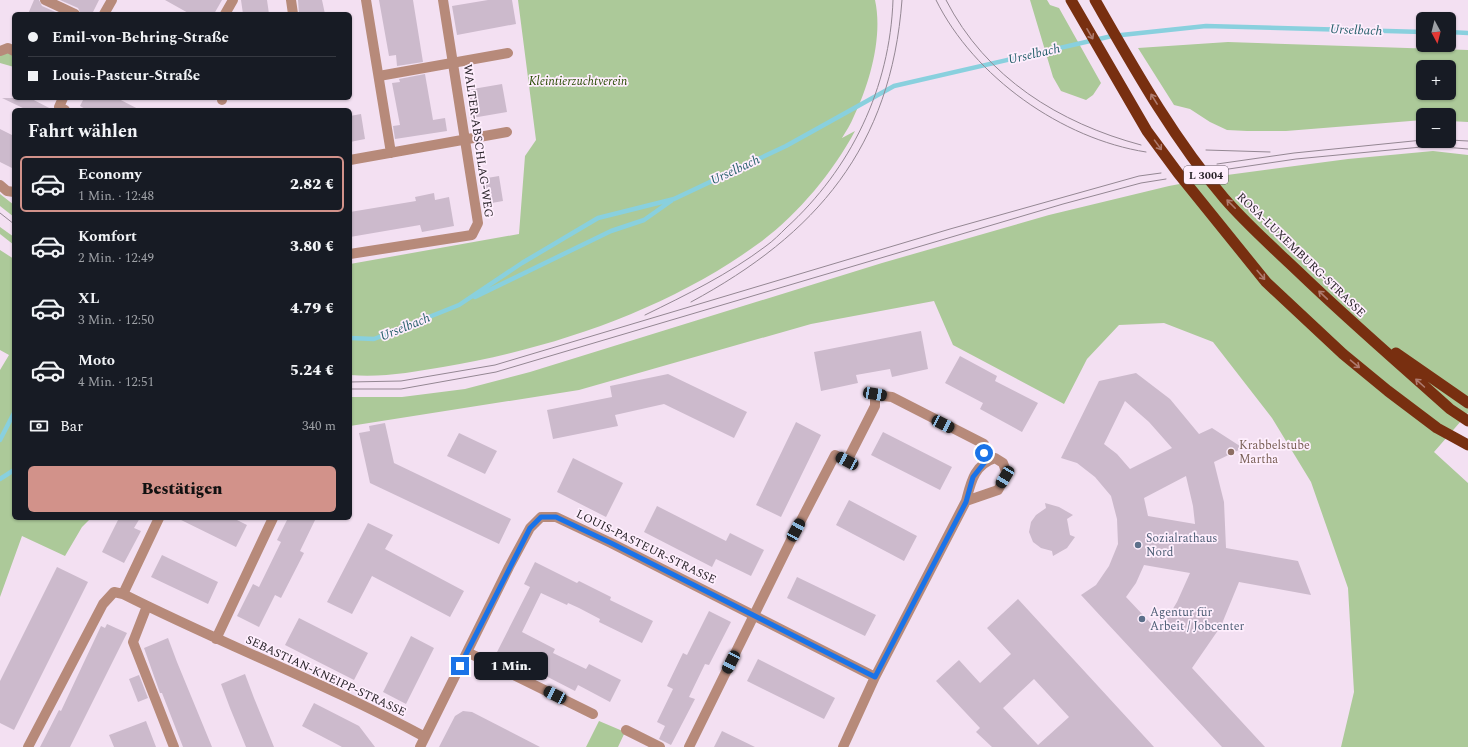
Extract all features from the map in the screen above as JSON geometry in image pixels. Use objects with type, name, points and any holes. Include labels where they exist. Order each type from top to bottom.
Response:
[{"type":"highway","name":"L 3004","points":[[1071,0],[1148,131],[1178,173],[1266,282],[1343,354],[1388,391],[1437,428],[1468,445]]},
{"type":"highway","name":"ROSA-LUXEMBURG-STRASSE","points":[[1095,0],[1125,53],[1180,140],[1224,198],[1280,255],[1352,322],[1450,409],[1468,420]]},
{"type":"highway","points":[[1352,322],[1468,403]]},
{"type":"highway","points":[[1437,428],[1468,453]]},
{"type":"street","points":[[45,0],[71,12]]},
{"type":"street","points":[[105,12],[112,0]]},
{"type":"street","points":[[226,12],[233,0]]},
{"type":"street","points":[[290,0],[293,12]]},
{"type":"street","points":[[366,0],[391,153]]},
{"type":"street","name":"WALTER-ABSCHLAG-WEG","points":[[352,254],[472,234],[478,224],[454,62],[443,0]]},
{"type":"street","points":[[0,51],[8,48],[12,50]]},
{"type":"street","points":[[379,76],[508,53]]},
{"type":"street","points":[[352,160],[465,141],[507,132]]},
{"type":"street","points":[[0,185],[7,191],[12,192]]},
{"type":"street","points":[[689,747],[796,530],[835,455],[847,461],[875,406],[875,394],[892,397],[984,444],[985,462]]},
{"type":"street","points":[[843,747],[875,677],[966,502],[973,477],[985,462],[995,458],[1003,463],[1007,474],[998,490],[966,502]]},
{"type":"street","name":"LOUIS-PASTEUR-STRASSE","points":[[420,747],[530,528],[541,517],[556,517],[755,615],[875,677]]},
{"type":"street","points":[[28,747],[103,604],[114,592],[123,594],[159,520]]},
{"type":"street","points":[[216,639],[272,520]]},
{"type":"street","name":"SEBASTIAN-KNEIPP-STRASSE","points":[[123,594],[216,639],[351,700],[425,737]]},
{"type":"street","points":[[147,606],[133,642],[174,747]]},
{"type":"street","points":[[467,652],[593,714]]},
{"type":"street","points":[[626,730],[660,747]]},
{"type":"green space","name":"Kleintierzuchtverein","points":[[518,0],[875,0],[877,29],[874,59],[860,103],[842,138],[855,131],[836,162],[814,191],[789,218],[762,241],[689,287],[650,306],[569,337],[485,359],[443,367],[397,374],[373,376],[352,375],[352,264],[519,234],[525,156],[536,140]]},
{"type":"green space","points":[[1030,0],[1047,0],[1050,5],[1059,8],[1101,83],[1093,95],[1086,100],[1061,91],[1053,77]]},
{"type":"green space","points":[[1228,42],[1416,48],[1416,52],[1456,52],[1456,50],[1468,50],[1468,122],[1456,121],[1456,108],[1416,108],[1416,121],[1286,131],[1227,130],[1210,122],[1190,109],[1174,105],[1138,48]]},
{"type":"green space","points":[[7,52],[12,55],[12,66],[0,63],[0,54]]},
{"type":"green space","points":[[1433,151],[1468,155],[1468,413],[1434,452],[1468,483],[1468,747],[1341,747],[1354,692],[1348,588],[1311,482],[1272,418],[1213,342],[1164,323],[1119,325],[1087,359],[1064,404],[953,345],[934,301],[811,324],[579,390],[352,426],[352,397],[402,397],[465,389],[530,372],[882,263],[1049,215],[1169,186],[1227,175],[1348,159]]},
{"type":"green space","points":[[0,194],[12,203],[12,215],[0,206]]},
{"type":"green space","points":[[0,227],[12,236],[12,243],[0,234]]},
{"type":"green space","points":[[0,250],[12,258],[12,520],[89,520],[82,527],[65,556],[22,536],[0,597],[0,370],[9,355],[0,350]]},
{"type":"green space","points":[[599,721],[625,732],[618,747],[586,747]]},
{"type":"building","points":[[34,0],[39,0],[42,6],[56,12],[29,12]]},
{"type":"building","points":[[60,0],[99,0],[93,12],[80,12],[78,8]]},
{"type":"building","points":[[165,0],[222,0],[215,12],[186,12]]},
{"type":"building","points":[[241,0],[267,0],[269,12],[243,12]]},
{"type":"building","points":[[298,0],[322,0],[325,12],[299,12]]},
{"type":"building","points":[[379,0],[413,0],[423,62],[397,66],[396,55],[389,56]]},
{"type":"building","points":[[488,0],[512,0],[516,24],[457,35],[452,6]]},
{"type":"building","points":[[425,74],[433,120],[445,118],[447,131],[395,139],[393,126],[400,125],[392,83],[400,82],[399,79]]},
{"type":"building","points":[[502,84],[507,112],[472,118],[467,90]]},
{"type":"building","points":[[2,98],[12,98],[12,100],[34,100],[49,108],[23,108]]},
{"type":"building","points":[[83,100],[121,100],[136,108],[84,108],[80,106]]},
{"type":"building","points":[[361,114],[365,139],[352,142],[352,116]]},
{"type":"building","points":[[0,129],[12,135],[12,168],[0,162]]},
{"type":"building","points":[[499,176],[503,201],[486,204],[481,179]]},
{"type":"building","points":[[434,193],[435,200],[449,197],[454,226],[422,232],[420,225],[352,237],[352,212],[416,201],[415,197]]},
{"type":"building","points":[[921,331],[928,369],[892,377],[890,369],[856,375],[858,383],[821,391],[814,352]]},
{"type":"building","points":[[960,356],[997,376],[995,381],[1038,403],[1022,432],[980,409],[983,403],[945,383]]},
{"type":"building","points":[[1136,373],[1170,399],[1199,434],[1212,428],[1243,448],[1214,462],[1224,502],[1226,548],[1298,561],[1311,595],[1239,582],[1221,626],[1192,668],[1265,747],[1222,747],[1081,595],[1096,585],[1109,566],[1118,544],[1117,519],[1111,496],[1095,477],[1077,463],[1061,458],[1099,381]],"holes":[[[1125,401],[1149,422],[1172,448],[1130,469],[1117,454],[1104,444]],[[1186,476],[1193,506],[1195,524],[1148,516],[1144,498]],[[1144,565],[1190,573],[1177,602],[1159,632],[1126,597],[1136,583]]]},
{"type":"building","points":[[668,374],[747,412],[734,438],[664,404],[615,415],[618,426],[553,439],[547,410],[612,397],[610,386]]},
{"type":"building","points":[[796,422],[821,435],[781,517],[756,505]]},
{"type":"building","points":[[385,423],[394,463],[511,519],[499,544],[370,483],[359,433],[370,431],[369,426]]},
{"type":"building","points":[[883,432],[952,467],[940,490],[871,455]]},
{"type":"building","points":[[459,433],[497,451],[485,474],[447,456]]},
{"type":"building","points":[[573,458],[623,483],[606,517],[557,492]]},
{"type":"building","points":[[849,500],[917,536],[904,561],[836,525]]},
{"type":"building","points":[[1045,503],[1059,507],[1073,515],[1067,519],[1070,535],[1075,537],[1067,548],[1053,556],[1052,551],[1041,548],[1033,542],[1029,532],[1031,522],[1036,515],[1046,508]]},
{"type":"building","points":[[657,506],[726,541],[730,533],[764,550],[751,576],[716,559],[712,567],[644,532]]},
{"type":"building","points":[[118,520],[139,520],[134,528],[141,531],[124,563],[102,552]]},
{"type":"building","points":[[181,520],[237,520],[247,525],[236,547]]},
{"type":"building","points":[[287,520],[315,520],[300,551],[304,553],[281,598],[275,595],[259,627],[237,616],[253,584],[259,587],[281,542],[277,540]]},
{"type":"building","points":[[368,523],[393,535],[385,549],[464,591],[450,617],[372,576],[352,614],[327,602]]},
{"type":"building","points":[[162,555],[218,582],[208,604],[151,577]]},
{"type":"building","points":[[535,562],[577,583],[579,581],[611,597],[610,600],[653,621],[642,643],[599,622],[600,619],[579,608],[568,603],[567,605],[541,593],[522,632],[555,649],[553,653],[586,669],[589,664],[621,680],[610,702],[578,685],[575,691],[542,674],[544,671],[510,654],[506,662],[495,656],[530,587],[524,584]]},
{"type":"building","points":[[57,567],[88,582],[14,730],[0,723],[0,681]]},
{"type":"building","points":[[797,577],[876,615],[865,636],[787,598]]},
{"type":"building","points":[[1018,599],[1154,747],[992,747],[976,732],[980,728],[936,681],[959,660],[980,683],[1011,654],[987,628]],"holes":[[[1034,679],[1069,717],[1038,745],[1003,708]]]},
{"type":"building","points":[[709,611],[731,622],[709,665],[705,664],[689,697],[695,699],[671,745],[659,739],[665,726],[657,722],[673,689],[667,686],[683,653],[687,655]]},
{"type":"building","points":[[299,618],[368,653],[354,680],[285,645]]},
{"type":"building","points":[[107,624],[127,633],[70,747],[40,747],[59,710],[61,711],[101,626],[105,628]]},
{"type":"building","points":[[411,636],[434,648],[406,704],[383,692]]},
{"type":"building","points":[[168,638],[212,747],[183,747],[162,693],[160,693],[144,648]]},
{"type":"building","points":[[758,659],[835,698],[824,719],[747,681]]},
{"type":"building","points":[[245,674],[274,747],[246,747],[230,708],[221,684]]},
{"type":"building","points":[[139,675],[148,698],[138,702],[129,679]]},
{"type":"building","points":[[314,703],[359,726],[375,747],[342,747],[302,726]]},
{"type":"building","points":[[463,711],[472,712],[540,747],[439,747],[455,716]]},
{"type":"building","points":[[146,721],[156,747],[114,747],[109,735]]},
{"type":"building","points":[[722,731],[755,747],[714,747]]},
{"type":"waterway","name":"Urselbach","points":[[352,338],[374,339],[459,305],[522,263],[598,218],[674,199],[786,146],[894,86],[1112,36],[1206,26],[1416,32]]},
{"type":"waterway","name":"Urselbach","points":[[1456,32],[1468,33]]},
{"type":"waterway","name":"Urselbach","points":[[475,297],[611,231],[644,220],[671,201]]},
{"type":"waterway","name":"Urselbach","points":[[0,440],[12,417]]},
{"type":"waterway","name":"Urselbach","points":[[0,479],[12,471]]},
{"type":"tram line","points":[[645,315],[692,292],[722,275],[766,246],[809,205],[830,180],[848,153],[863,125],[875,95],[884,64],[890,33],[893,0]]},
{"type":"tram line","points":[[691,302],[736,276],[776,247],[810,215],[840,181],[864,142],[882,100],[895,52],[902,0]]},
{"type":"tram line","points":[[936,0],[952,28],[973,54],[997,79],[1024,100],[1083,134],[1114,145],[1146,152]]},
{"type":"tram line","points":[[946,0],[962,28],[982,52],[1004,74],[1028,94],[1054,110],[1082,124],[1111,136],[1141,145]]},
{"type":"tram line","points":[[1456,140],[1468,141]]},
{"type":"tram line","points":[[1217,164],[1294,153],[1416,141]]},
{"type":"tram line","points":[[1222,170],[1296,159],[1432,146],[1468,149]]},
{"type":"tram line","points":[[1206,150],[1270,152]]},
{"type":"tram line","points":[[352,382],[401,381],[495,365],[950,229],[1139,176],[1161,173]]},
{"type":"tram line","points":[[352,389],[401,389],[496,372],[1063,204],[1141,183],[1166,179]]},
{"type":"tram line","points":[[0,213],[12,222]]},
{"type":"place","name":"Krabbelstube Martha","points":[[1231,452]]},
{"type":"place","name":"Sozialrathaus Nord","points":[[1138,545]]},
{"type":"place","name":"Agentur für Arbeit / Jobcenter","points":[[1142,619]]},
{"type":"route","points":[[460,666],[530,528],[541,517],[556,517],[755,615],[875,677],[956,518],[966,502],[973,477],[985,462],[984,453]]}]
